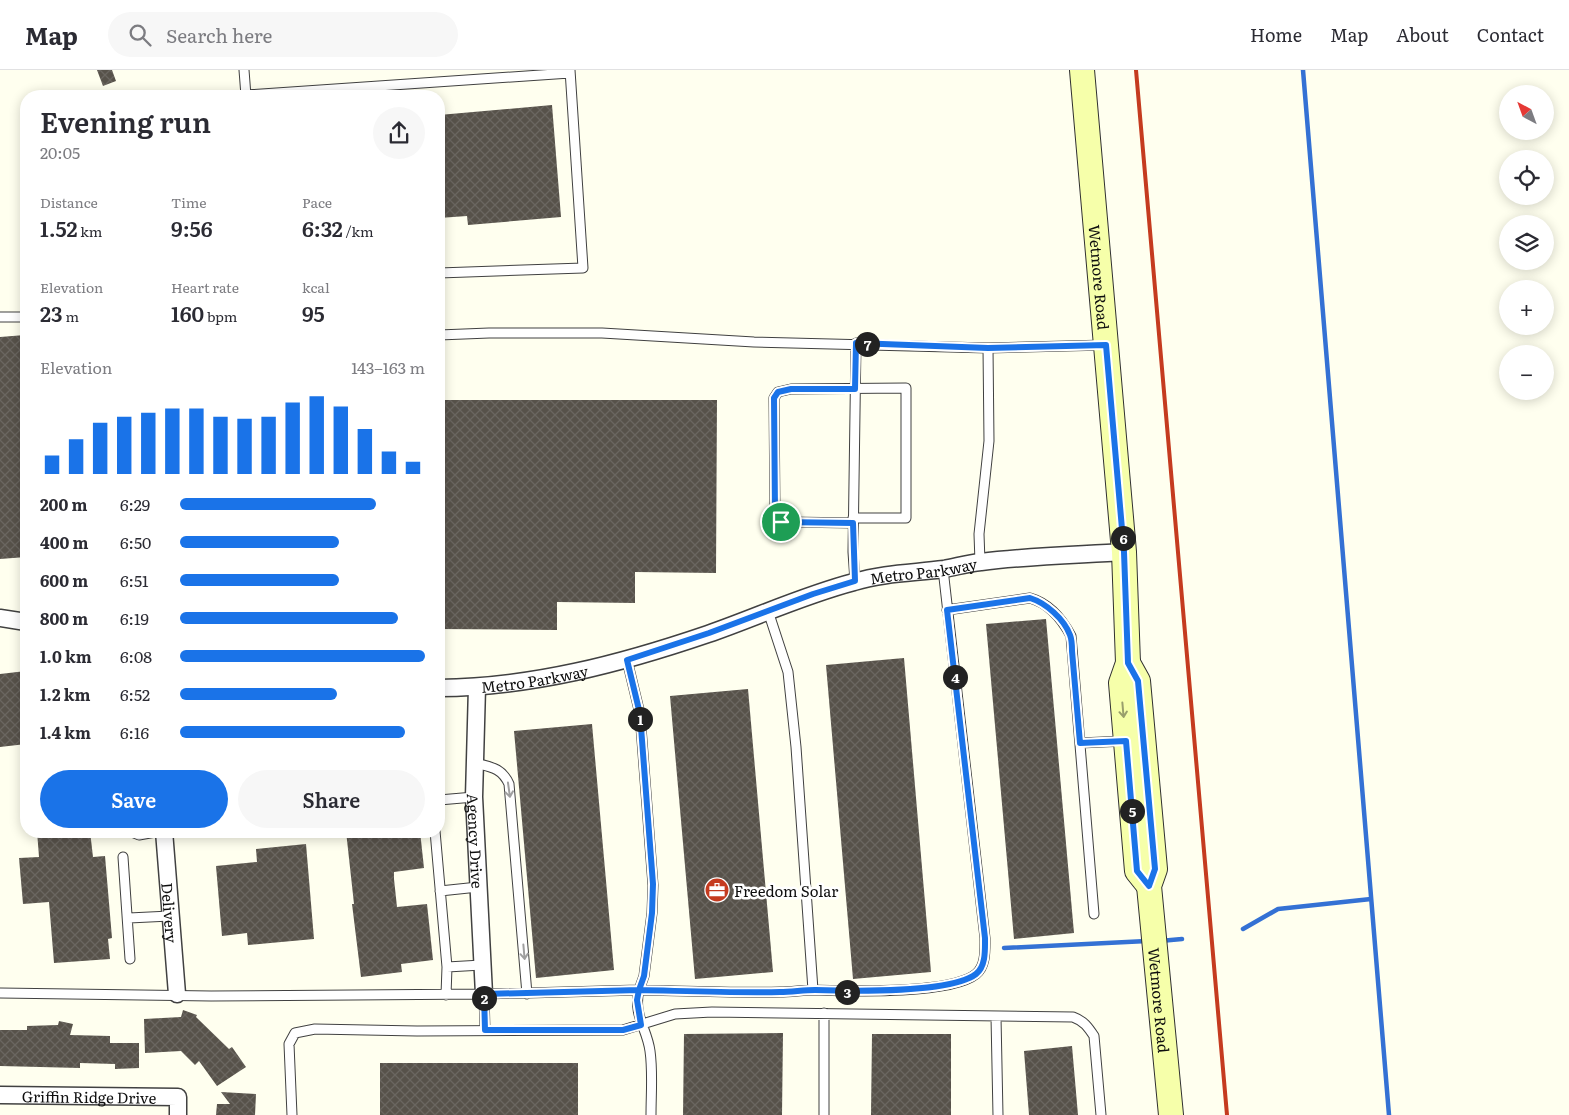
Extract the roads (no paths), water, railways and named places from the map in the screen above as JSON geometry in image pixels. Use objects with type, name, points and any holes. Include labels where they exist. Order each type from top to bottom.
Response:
[{"type":"main road","name":"Wetmore Road","points":[[1082,70],[1124,552],[1128,663],[1121,683],[1137,871],[1149,886]]},
{"type":"main road","name":"Wetmore Road","points":[[1128,663],[1138,681],[1155,869],[1149,886],[1171,1115]]},
{"type":"street","name":"Metro Parkway","points":[[445,688],[477,688],[525,682],[565,675],[627,660],[709,633],[813,594],[886,574],[943,569],[980,562],[1124,552]]},
{"type":"street","points":[[0,618],[20,621]]},
{"type":"street","name":"Agency Drive","points":[[477,688],[474,797],[484,994]]},
{"type":"street","name":"Delivery","points":[[164,838],[177,994]]},
{"type":"street","name":"Griffin Ridge Drive","points":[[0,1095],[178,1097],[178,1115]]},
{"type":"lane","points":[[244,70],[246,90]]},
{"type":"lane","points":[[316,90],[570,72],[583,268],[445,273]]},
{"type":"lane","points":[[0,316],[20,317]]},
{"type":"lane","points":[[445,335],[602,334],[754,342],[856,343],[988,348],[1106,345]]},
{"type":"lane","points":[[855,581],[853,520],[856,343]]},
{"type":"lane","points":[[980,562],[979,534],[989,440],[988,348]]},
{"type":"lane","points":[[906,388],[906,518],[781,522],[775,512],[774,398],[778,392],[791,389],[855,389],[906,388]]},
{"type":"lane","points":[[0,993],[177,994],[211,996],[527,994],[639,990],[773,992],[813,990],[848,992],[901,990],[963,981],[976,974],[982,968],[985,956],[985,938],[943,569]]},
{"type":"lane","points":[[947,610],[1030,598],[1038,600],[1055,614],[1071,636],[1094,914]]},
{"type":"lane","points":[[768,611],[788,672],[796,747],[813,990]]},
{"type":"lane","points":[[627,660],[640,714],[653,884],[652,913],[644,976],[637,1000],[641,1025],[650,1049],[651,1115]]},
{"type":"lane","points":[[1080,743],[1126,741]]},
{"type":"lane","points":[[475,763],[504,774],[509,784],[527,994]]},
{"type":"lane","points":[[445,799],[474,797]]},
{"type":"lane","points":[[436,838],[447,968],[446,995]]},
{"type":"lane","points":[[123,856],[129,918],[130,959]]},
{"type":"lane","points":[[440,891],[478,887]]},
{"type":"lane","points":[[129,918],[170,916]]},
{"type":"lane","points":[[447,968],[482,965]]},
{"type":"lane","points":[[484,994],[485,1030]]},
{"type":"lane","points":[[292,1115],[289,1044],[295,1033],[315,1029],[417,1031],[623,1030],[675,1014],[712,1012],[1074,1017],[1088,1026],[1094,1036],[1100,1115]]},
{"type":"lane","points":[[824,1014],[824,1115]]},
{"type":"lane","points":[[996,1017],[998,1115]]},
{"type":"waterway","points":[[1303,70],[1389,1115]]},
{"type":"waterway","points":[[1243,929],[1278,909],[1371,899]]},
{"type":"waterway","points":[[1160,941],[1182,939]]},
{"type":"waterway","points":[[1004,948],[1147,941]]},
{"type":"railway","points":[[1136,70],[1227,1115]]},
{"type":"place","name":"Freedom Solar","points":[[717,890]]}]
